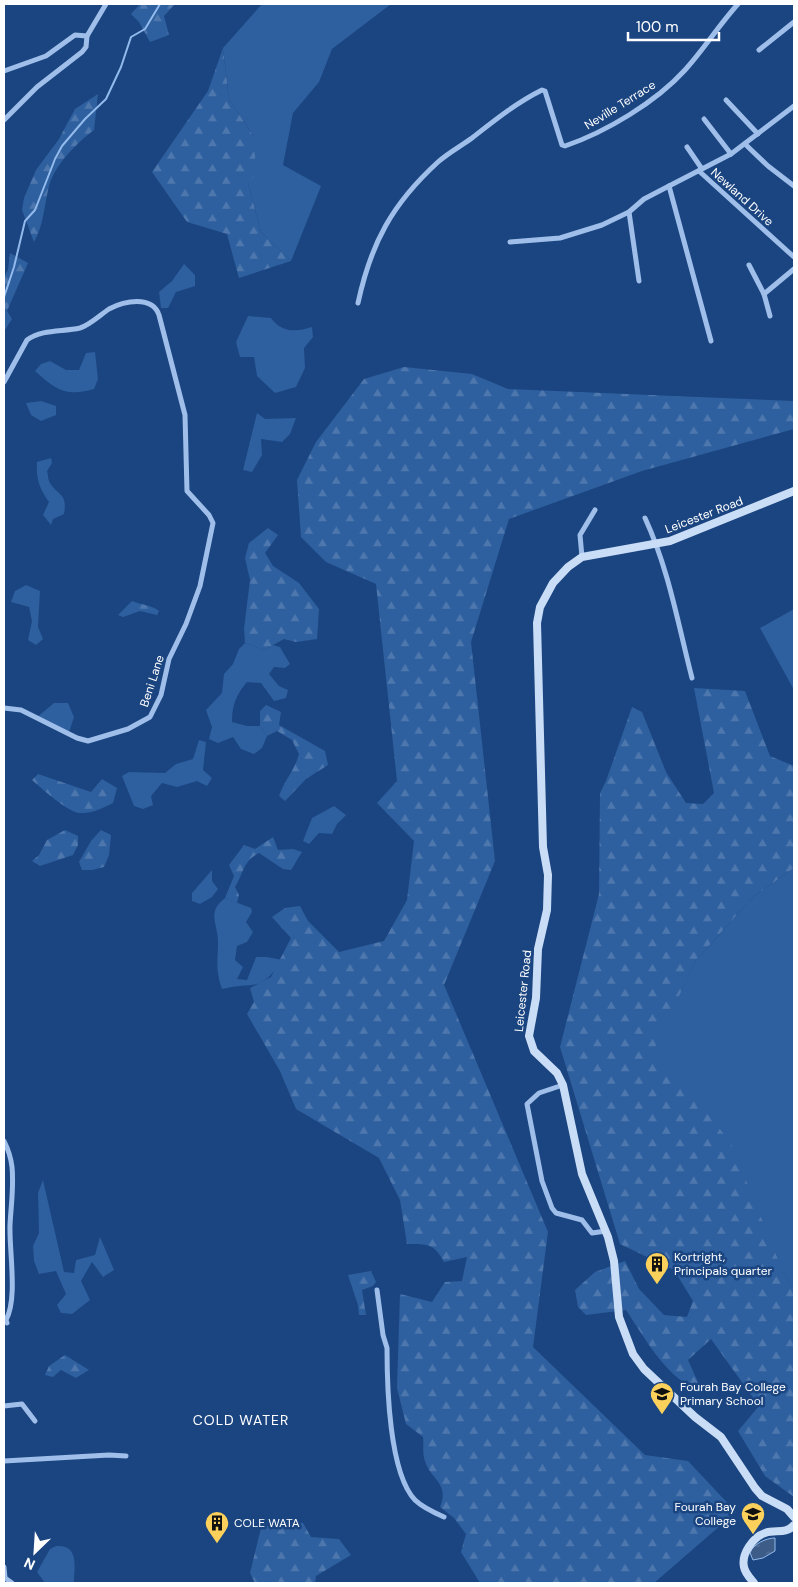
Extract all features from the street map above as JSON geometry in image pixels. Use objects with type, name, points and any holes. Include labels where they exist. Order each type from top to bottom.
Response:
[{"type":"street","points":[[4,120],[37,87],[82,52],[86,47],[87,36],[106,4]]},
{"type":"street","name":"Neville Terrace","points":[[358,303],[370,256],[394,212],[408,193],[439,161],[492,120],[542,90],[545,91],[562,144],[565,146],[589,137],[624,117],[673,83],[738,4]]},
{"type":"street","points":[[759,50],[794,22]]},
{"type":"street","points":[[4,71],[46,56],[75,35],[87,36]]},
{"type":"street","points":[[726,100],[758,134]]},
{"type":"street","points":[[510,242],[551,239],[578,234],[628,212],[644,199],[731,154],[794,106]]},
{"type":"street","points":[[704,119],[731,154]]},
{"type":"street","points":[[745,144],[768,166],[794,186]]},
{"type":"street","name":"Newland Drive","points":[[687,147],[701,170],[794,257]]},
{"type":"street","points":[[669,186],[711,341]]},
{"type":"street","points":[[628,212],[640,281]]},
{"type":"street","points":[[749,265],[764,294],[770,316]]},
{"type":"street","points":[[764,294],[794,269]]},
{"type":"street","name":"Beni Lane","points":[[4,382],[32,336],[82,328],[110,308],[128,303],[144,301],[157,309],[185,415],[187,491],[212,518],[212,528],[200,586],[186,624],[168,659],[161,695],[150,717],[128,729],[88,741],[77,738],[21,710],[4,708]]},
{"type":"street","name":"Leicester Road","points":[[793,493],[703,529],[657,544],[612,550],[582,557],[568,566],[553,583],[540,607],[537,622],[542,819],[543,847],[548,875],[546,919],[538,949],[536,998],[529,1036],[534,1051],[557,1073],[563,1085],[579,1165],[606,1231],[614,1261],[619,1317],[632,1354],[644,1369],[695,1417],[721,1437],[762,1496],[787,1509],[794,1517]]},
{"type":"street","points":[[582,557],[580,535],[595,510]]},
{"type":"street","points":[[644,518],[657,544],[681,627],[692,678]]},
{"type":"street","points":[[563,1085],[539,1093],[527,1104],[542,1181],[552,1208],[556,1212],[582,1220],[592,1233],[606,1231]]},
{"type":"street","points":[[4,1141],[12,1166],[13,1192],[10,1226],[13,1259],[10,1271],[12,1298],[10,1312],[6,1320],[7,1323]]},
{"type":"street","points":[[378,1290],[383,1335],[387,1348],[393,1448],[400,1478],[415,1500],[444,1517]]},
{"type":"street","points":[[4,1406],[22,1404],[35,1420]]},
{"type":"street","points":[[4,1461],[126,1456]]},
{"type":"street","points":[[754,1583],[743,1565],[744,1556],[752,1542],[765,1533],[782,1532],[794,1525]]},
{"type":"street","points":[[4,1567],[5,1578],[12,1583]]},
{"type":"green space","points":[[140,4],[175,4],[164,16],[169,35],[150,42],[139,22],[131,14]]},
{"type":"green space","points":[[262,4],[391,4],[332,49],[319,82],[293,113],[283,165],[321,186],[291,261],[261,232],[248,183],[254,137],[229,99],[223,48]]},
{"type":"green space","points":[[223,48],[229,99],[254,137],[256,175],[248,183],[261,232],[291,261],[239,278],[227,234],[187,222],[152,172],[208,91]]},
{"type":"green space","points":[[98,94],[94,130],[74,148],[56,170],[49,186],[42,222],[34,242],[22,210],[24,198],[36,170],[59,139],[75,109]]},
{"type":"green space","points":[[10,253],[28,263],[7,311],[12,319],[4,331],[4,277],[8,270]]},
{"type":"green space","points":[[184,264],[195,275],[195,286],[176,292],[168,308],[161,308],[159,292],[172,281]]},
{"type":"green space","points":[[248,316],[271,318],[275,323],[290,330],[312,327],[313,337],[304,348],[305,368],[296,387],[275,393],[257,376],[254,357],[240,357],[236,342]]},
{"type":"green space","points":[[95,352],[98,379],[94,389],[76,392],[62,390],[49,383],[35,371],[41,364],[50,361],[66,370],[79,370],[86,353]]},
{"type":"green space","points":[[404,367],[472,374],[508,389],[794,401],[794,429],[642,471],[509,519],[471,642],[495,861],[444,985],[548,1232],[533,1347],[645,1455],[688,1461],[736,1512],[654,1583],[480,1583],[461,1552],[466,1534],[454,1518],[440,1507],[443,1492],[427,1467],[423,1437],[406,1424],[397,1388],[400,1294],[432,1302],[445,1282],[462,1281],[467,1257],[444,1262],[437,1251],[429,1246],[407,1244],[400,1200],[379,1158],[296,1109],[280,1071],[247,1014],[254,1002],[250,988],[271,977],[291,938],[272,917],[285,908],[300,906],[308,921],[339,952],[384,941],[407,900],[414,841],[377,803],[397,781],[376,584],[326,562],[301,537],[297,480],[316,442],[364,379]]},
{"type":"green space","points":[[41,401],[56,406],[56,415],[41,421],[31,415],[26,403]]},
{"type":"green space","points":[[257,413],[265,419],[296,418],[290,434],[282,442],[261,439],[262,455],[252,472],[243,470]]},
{"type":"green space","points":[[51,458],[52,463],[47,471],[49,480],[63,498],[65,507],[64,514],[53,519],[51,525],[43,515],[49,502],[39,483],[37,462]]},
{"type":"green space","points":[[268,528],[278,535],[265,553],[273,566],[299,583],[319,609],[317,639],[296,642],[284,639],[264,650],[245,643],[244,629],[250,580],[245,558],[249,543]]},
{"type":"green space","points":[[26,585],[40,591],[38,627],[43,639],[36,645],[28,640],[32,621],[29,607],[11,602],[15,591]]},
{"type":"green space","points":[[132,601],[153,607],[159,611],[157,615],[140,611],[123,617],[118,615]]},
{"type":"green space","points":[[794,609],[794,690],[760,628]]},
{"type":"green space","points":[[245,643],[264,650],[273,645],[280,647],[290,664],[285,668],[274,667],[269,674],[279,686],[288,690],[286,698],[274,701],[261,683],[247,682],[235,700],[232,722],[247,726],[260,726],[267,736],[262,748],[254,754],[241,749],[233,737],[218,743],[209,739],[212,727],[206,710],[222,693],[224,674],[233,664],[239,649]]},
{"type":"green space","points":[[694,688],[745,691],[770,756],[794,766],[794,868],[753,897],[696,960],[650,1058],[681,1080],[731,1143],[783,1272],[794,1290],[794,1497],[765,1476],[738,1431],[759,1406],[711,1339],[688,1360],[701,1389],[690,1385],[668,1369],[649,1345],[626,1310],[586,1315],[578,1307],[575,1290],[595,1272],[625,1261],[639,1289],[664,1315],[687,1317],[693,1301],[674,1270],[620,1244],[560,1047],[599,894],[600,793],[632,707],[642,712],[666,772],[686,803],[703,804],[714,793]]},
{"type":"green space","points":[[54,703],[68,703],[74,717],[69,732],[36,718]]},
{"type":"green space","points":[[266,705],[281,712],[279,725],[325,751],[328,765],[306,779],[285,801],[279,796],[295,766],[299,754],[292,740],[277,731],[267,736],[260,726],[260,711]]},
{"type":"green space","points":[[199,740],[206,742],[203,770],[212,778],[207,786],[197,781],[177,787],[162,783],[151,796],[153,805],[143,809],[134,806],[122,776],[129,772],[165,773],[176,764],[193,759]]},
{"type":"green space","points":[[38,774],[91,792],[102,779],[117,788],[113,803],[93,812],[75,812],[55,799],[32,780]]},
{"type":"green space","points":[[334,806],[346,815],[337,824],[332,834],[319,833],[309,844],[303,841],[312,818]]},
{"type":"green space","points":[[65,830],[78,836],[78,845],[73,855],[40,866],[32,861],[39,855],[47,840]]},
{"type":"green space","points":[[101,830],[111,835],[109,855],[104,867],[82,870],[79,862],[91,841]]},
{"type":"green space","points":[[273,837],[278,850],[293,849],[302,852],[291,870],[283,869],[259,853],[253,856],[246,864],[235,887],[239,895],[237,903],[225,898],[234,876],[229,865],[244,845],[255,849]]},
{"type":"green space","points":[[794,868],[794,1290],[649,1058],[696,960],[753,897]]},
{"type":"green space","points":[[212,870],[212,881],[218,889],[212,897],[200,904],[192,901],[192,893]]},
{"type":"green space","points":[[225,898],[251,908],[252,912],[246,922],[253,932],[247,942],[237,946],[235,960],[243,967],[237,979],[247,980],[256,957],[282,960],[268,978],[262,982],[222,989],[218,970],[218,935],[214,914],[219,903]]},
{"type":"green space","points":[[43,1180],[64,1272],[74,1273],[76,1260],[95,1255],[100,1237],[114,1270],[103,1277],[92,1262],[81,1281],[90,1300],[72,1314],[61,1313],[57,1305],[66,1294],[56,1271],[39,1274],[34,1261],[33,1246],[39,1233],[38,1193]]},
{"type":"green space","points":[[371,1271],[376,1282],[373,1286],[362,1290],[366,1315],[359,1315],[358,1305],[348,1275]]},
{"type":"green space","points":[[65,1355],[89,1370],[76,1378],[61,1370],[53,1377],[45,1375],[49,1366]]},
{"type":"green space","points":[[280,1522],[303,1523],[311,1537],[339,1539],[351,1555],[316,1576],[315,1583],[255,1583],[250,1573],[261,1528]]},
{"type":"green space","points":[[56,1546],[64,1546],[72,1553],[75,1564],[74,1583],[45,1583],[37,1572],[50,1549]]},
{"type":"water","points":[[775,1538],[775,1551],[763,1558],[753,1560],[750,1553],[757,1544],[764,1540]]},
{"type":"waterway","points":[[4,297],[14,267],[25,221],[35,210],[55,159],[62,146],[85,119],[106,99],[121,67],[131,37],[145,29],[160,4]]},
{"type":"place","name":"Kortright, Principals quarter","points":[[657,1285]]},
{"type":"place","name":"Fourah Bay College Primary School","points":[[662,1415]]},
{"type":"place","name":"Fourah Bay College","points":[[753,1535]]},
{"type":"place","name":"COLE WATA","points":[[217,1544]]},
{"type":"district","name":"COLD WATER","points":[[241,1420]]}]
